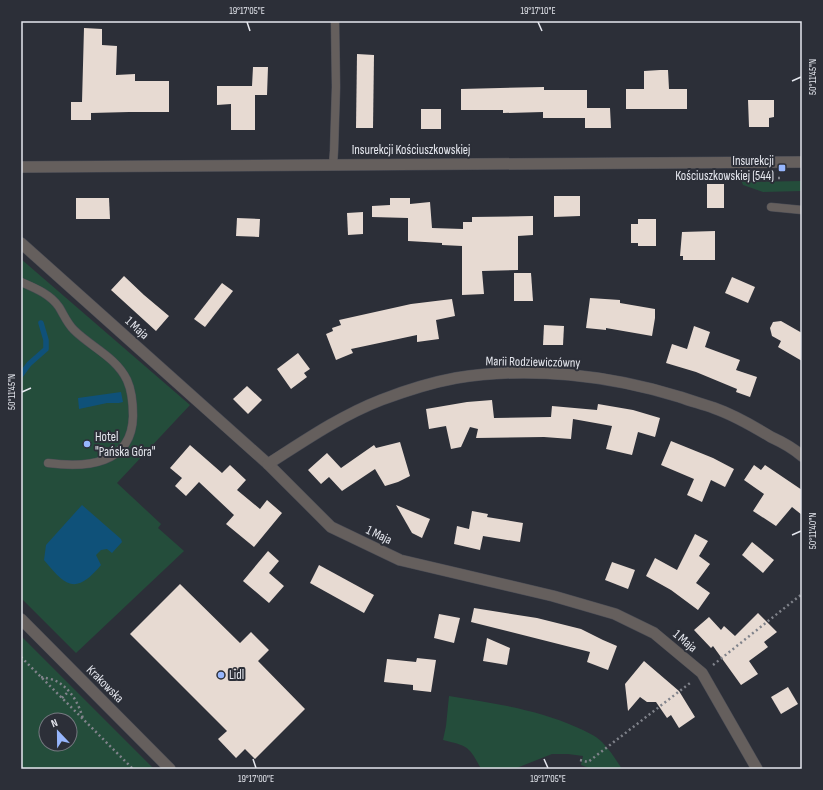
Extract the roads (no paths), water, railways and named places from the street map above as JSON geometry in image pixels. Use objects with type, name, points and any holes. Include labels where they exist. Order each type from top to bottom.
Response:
[{"type":"street","name":"Insurekcji Kościuszkowskiej","points":[[21,167],[802,162]]},
{"type":"street","name":"1 Maja","points":[[21,243],[268,464],[331,527],[400,560],[553,596],[615,614],[654,633],[702,673],[757,769]]},
{"type":"street","name":"Marii Rodziewiczówny","points":[[268,464],[345,416],[380,400],[455,378],[497,373],[552,374],[604,379],[655,390],[716,409],[755,428],[795,450],[802,456]]},
{"type":"street","name":"Krakowska","points":[[21,619],[170,769]]},
{"type":"lane","points":[[332,165],[334,151],[335,21]]},
{"type":"lane","points":[[771,207],[802,210]]},
{"type":"lane","points":[[21,282],[45,293],[58,306],[74,330],[108,356],[127,380],[133,407],[133,420],[130,434],[117,452],[104,460],[87,465],[48,463]]},
{"type":"water","points":[[121,392],[123,402],[107,403],[79,409],[78,398]]},
{"type":"water","points":[[82,505],[121,539],[122,542],[112,553],[107,549],[101,550],[96,555],[101,565],[85,581],[78,584],[71,584],[59,576],[44,560],[46,545]]},
{"type":"waterway","points":[[21,375],[29,364],[46,349],[46,340],[41,323]]},
{"type":"place","name":"Insurekcji Kościuszkowskiej (544)","points":[[782,168]]},
{"type":"place","name":"Hotel \"Pańska Góra\"","points":[[87,444]]},
{"type":"place","name":"Lidl","points":[[221,675]]}]
